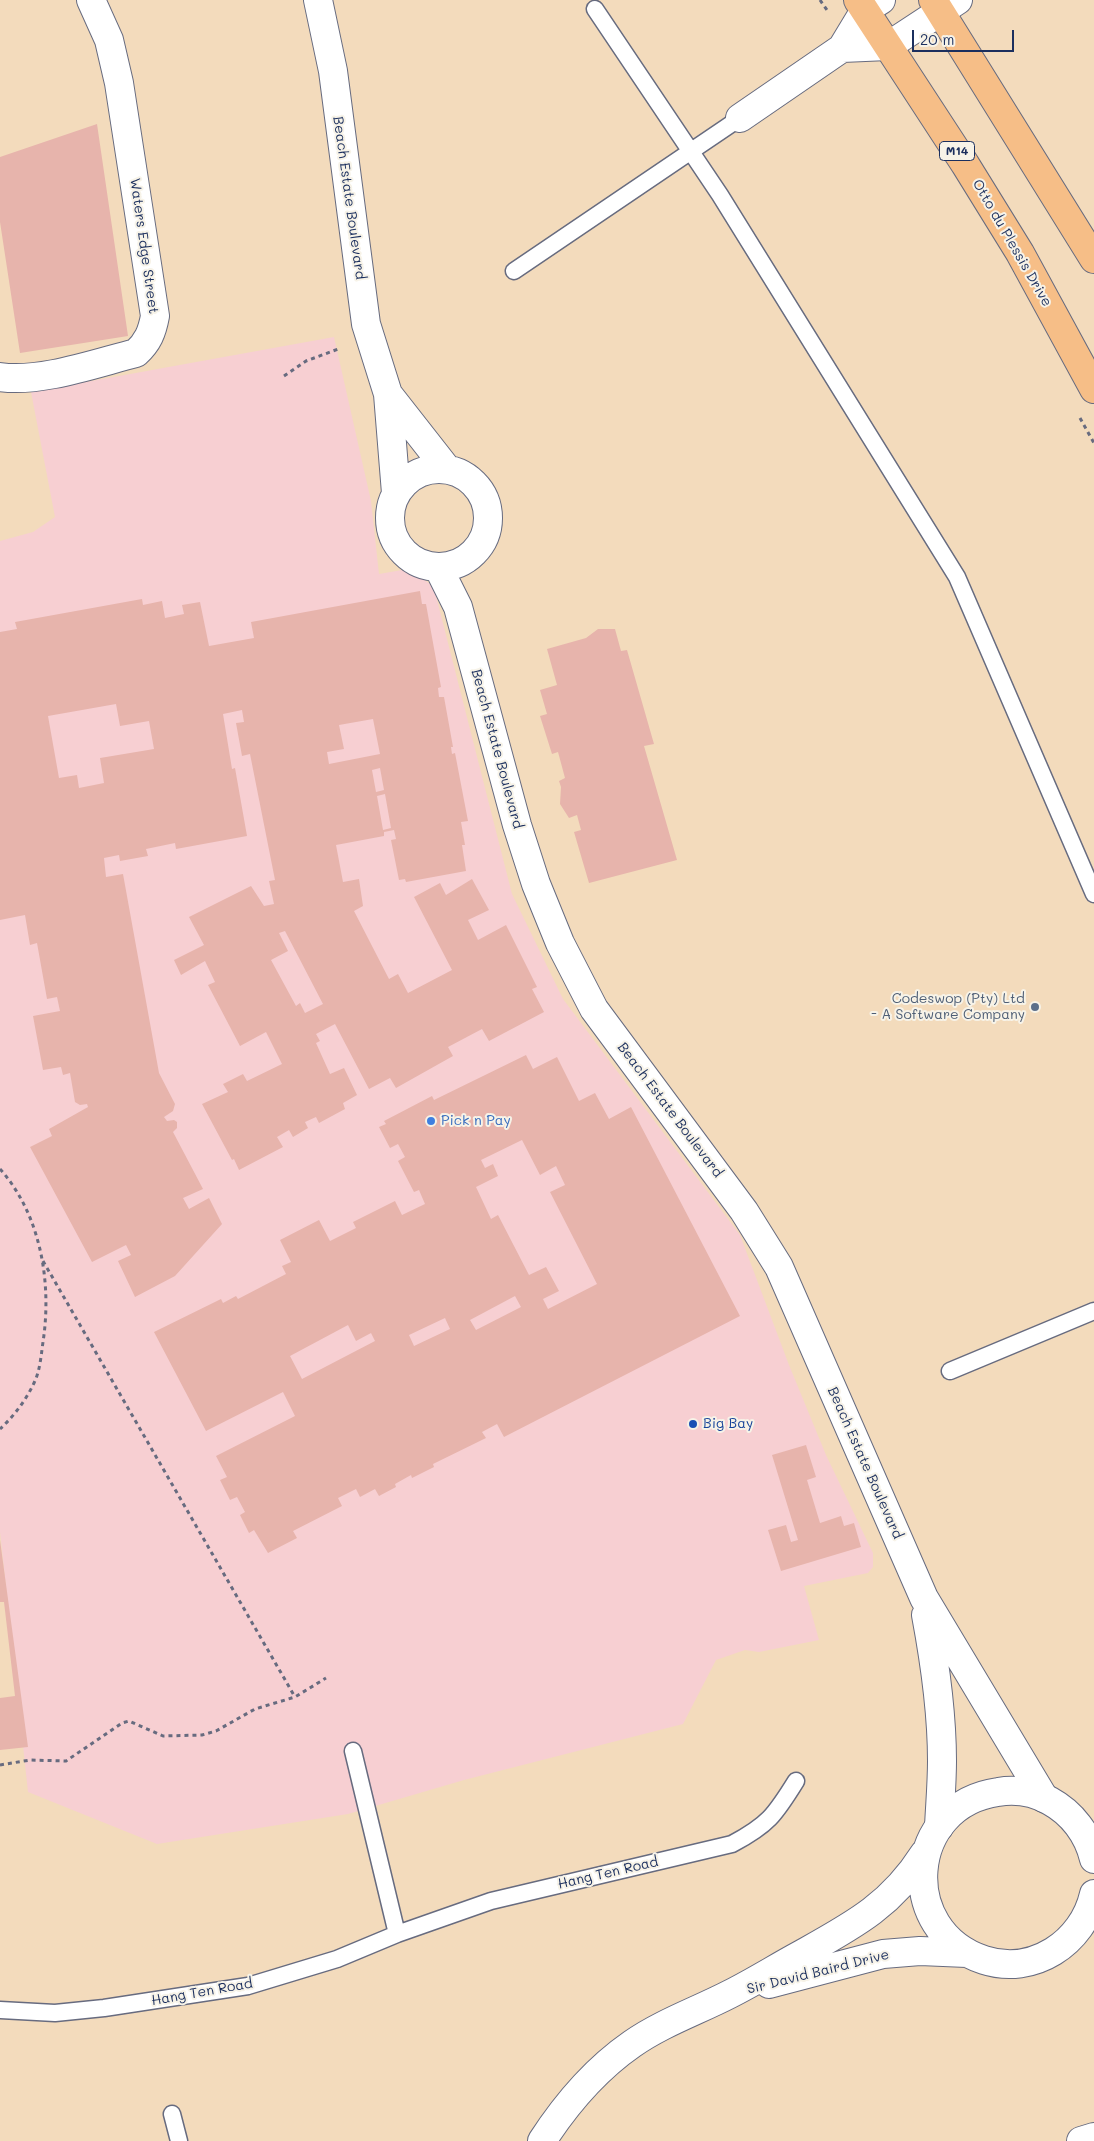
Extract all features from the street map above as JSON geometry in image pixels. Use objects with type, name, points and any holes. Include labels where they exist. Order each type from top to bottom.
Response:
[{"type":"main road","name":"Otto du Plessis Drive","points":[[868,3],[888,46],[965,164],[1020,254],[1094,389]]},
{"type":"main road","points":[[944,4],[1094,259]]},
{"type":"street","name":"Waters Edge Street","points":[[0,378],[20,379],[43,376],[136,353],[146,344],[152,332],[155,316],[119,83],[109,40],[91,0]]},
{"type":"street","name":"Beach Estate Boulevard","points":[[318,0],[333,71],[353,236],[366,324],[388,394],[396,493]]},
{"type":"street","points":[[740,118],[842,48],[868,3]]},
{"type":"street","points":[[842,48],[888,46],[944,4]]},
{"type":"street","name":"Beach Estate Boulevard","points":[[388,394],[446,468]]},
{"type":"street","points":[[446,468],[464,475],[479,489],[488,507],[488,526],[481,545],[467,559],[453,566],[438,568],[424,565],[406,556],[394,540],[389,524],[390,508],[396,493],[405,481],[417,473],[431,469],[446,468]]},
{"type":"street","name":"Beach Estate Boulevard","points":[[458,607],[467,559]]},
{"type":"street","name":"Beach Estate Boulevard","points":[[438,568],[458,607],[525,850],[536,884],[560,943],[594,1009],[744,1210],[779,1267],[924,1598],[1044,1798]]},
{"type":"street","name":"Beach Estate Boulevard","points":[[924,1598],[934,1659],[941,1729],[942,1763],[933,1838],[922,1869],[922,1880],[928,1909],[944,1934],[967,1953]]},
{"type":"street","name":"Sir David Baird Drive","points":[[542,2141],[584,2087],[613,2059],[656,2029],[729,1994],[850,1927],[872,1912],[902,1886],[933,1838],[962,1804],[992,1792],[1014,1791],[1044,1798]]},
{"type":"street","points":[[1044,1798],[1084,1823],[1085,1835],[1094,1859]]},
{"type":"street","points":[[967,1953],[985,1960],[1004,1964],[1032,1961],[1059,1949],[1086,1926],[1094,1894]]},
{"type":"street","name":"Sir David Baird Drive","points":[[729,1994],[883,1954],[920,1951],[967,1953]]},
{"type":"street","points":[[1081,2141],[1094,2137]]},
{"type":"lane","points":[[595,9],[725,203],[957,578],[1094,894]]},
{"type":"lane","points":[[514,271],[690,150],[740,118]]},
{"type":"lane","points":[[950,1371],[1094,1311]]},
{"type":"lane","points":[[353,1751],[397,1934]]},
{"type":"lane","name":"Hang Ten Road","points":[[0,2010],[63,2012],[104,2008],[248,1986],[337,1959],[397,1934],[491,1901],[732,1844],[758,1830],[777,1812],[796,1781]]},
{"type":"lane","points":[[172,2114],[180,2141]]},
{"type":"path","points":[[284,376],[306,362],[334,350],[371,340]]},
{"type":"path","points":[[0,1169],[12,1183],[26,1210],[43,1261],[46,1284],[46,1315],[41,1359],[34,1382],[25,1399],[0,1429]]},
{"type":"path","points":[[43,1261],[295,1697]]},
{"type":"path","points":[[0,1765],[30,1760],[66,1762],[122,1722],[129,1722],[163,1736],[202,1735],[216,1731],[254,1709],[295,1697],[326,1678]]},
{"type":"shaded area","points":[[334,337],[371,501],[379,574],[402,570],[419,576],[430,584],[435,592],[512,894],[563,999],[740,1235],[789,1365],[826,1455],[873,1553],[873,1567],[868,1573],[804,1586],[819,1640],[759,1652],[745,1650],[716,1660],[683,1724],[464,1780],[348,1814],[157,1844],[28,1792],[0,1532],[0,541],[33,532],[55,517],[31,392]]},
{"type":"building","points":[[97,124],[128,336],[20,353],[0,222],[0,157]]},
{"type":"building","points":[[420,591],[422,604],[426,604],[441,687],[438,688],[439,697],[444,697],[453,747],[451,747],[452,754],[455,753],[468,821],[461,822],[465,845],[462,845],[466,871],[406,882],[405,879],[399,880],[391,840],[396,839],[394,830],[384,832],[384,836],[336,845],[343,882],[359,879],[363,906],[354,911],[389,979],[398,974],[408,993],[452,970],[414,897],[440,883],[446,895],[472,879],[489,910],[468,920],[478,940],[506,925],[537,987],[532,989],[544,1012],[489,1041],[482,1029],[448,1047],[453,1056],[396,1088],[390,1078],[369,1089],[335,1024],[316,1034],[320,1041],[316,1043],[330,1074],[344,1068],[357,1095],[343,1103],[345,1109],[319,1123],[316,1117],[305,1122],[308,1128],[293,1137],[289,1130],[277,1137],[283,1147],[239,1170],[202,1104],[228,1092],[223,1084],[243,1074],[247,1081],[282,1064],[266,1032],[240,1046],[208,985],[215,982],[205,961],[181,975],[174,960],[204,945],[189,917],[251,886],[264,906],[274,904],[269,881],[275,880],[250,754],[242,756],[236,723],[244,722],[242,710],[223,714],[232,769],[235,768],[247,836],[176,849],[175,843],[146,849],[148,856],[120,861],[119,855],[104,858],[106,877],[123,874],[159,1073],[175,1104],[173,1111],[164,1117],[167,1121],[174,1120],[177,1122],[177,1128],[173,1132],[203,1189],[183,1198],[189,1209],[209,1198],[222,1224],[175,1276],[135,1297],[118,1261],[131,1255],[126,1245],[92,1262],[30,1147],[52,1136],[49,1129],[88,1107],[87,1104],[80,1105],[75,1102],[70,1073],[63,1075],[61,1067],[43,1070],[33,1016],[60,1011],[57,997],[47,999],[37,943],[30,945],[25,915],[0,920],[0,632],[17,629],[15,622],[142,599],[143,605],[162,601],[165,618],[184,614],[182,605],[200,602],[209,646],[254,638],[251,622]],"holes":[[[116,704],[120,726],[149,721],[154,749],[100,758],[104,783],[79,788],[77,775],[59,778],[48,716]],[[373,719],[380,754],[329,764],[327,752],[344,749],[339,725]],[[380,768],[384,790],[376,792],[372,770]],[[385,794],[391,828],[383,830],[377,796]],[[285,931],[323,1004],[305,1013],[300,1003],[296,1006],[271,960],[288,951],[279,933]]]},
{"type":"building","points":[[598,629],[615,629],[621,651],[627,650],[654,744],[644,746],[677,860],[589,883],[574,832],[581,830],[577,815],[569,818],[560,804],[561,787],[559,781],[565,778],[558,752],[552,754],[540,716],[547,714],[540,690],[557,685],[547,649],[586,638]]},
{"type":"building","points":[[526,1055],[533,1069],[557,1057],[579,1101],[595,1093],[609,1119],[631,1107],[740,1316],[504,1437],[497,1424],[482,1432],[486,1438],[433,1464],[434,1467],[412,1478],[411,1475],[395,1484],[396,1487],[379,1496],[375,1489],[360,1497],[356,1489],[338,1498],[342,1506],[293,1531],[297,1538],[268,1553],[254,1530],[249,1533],[240,1515],[245,1512],[237,1497],[230,1500],[220,1480],[227,1477],[216,1456],[295,1416],[283,1392],[206,1431],[154,1332],[221,1299],[223,1303],[236,1296],[238,1299],[286,1274],[282,1266],[291,1262],[280,1240],[319,1220],[330,1241],[356,1228],[353,1222],[395,1201],[402,1215],[425,1204],[419,1190],[414,1192],[398,1161],[405,1157],[398,1144],[390,1148],[379,1127],[386,1124],[384,1121],[432,1096],[434,1100]],"holes":[[[522,1140],[540,1175],[556,1166],[565,1185],[550,1192],[597,1284],[548,1309],[543,1299],[559,1291],[546,1267],[529,1275],[498,1215],[491,1219],[476,1187],[498,1176],[493,1164],[485,1168],[481,1160]],[[515,1296],[521,1307],[476,1330],[470,1320]],[[445,1318],[450,1329],[414,1346],[409,1335]],[[348,1325],[356,1341],[371,1333],[375,1341],[302,1379],[290,1356]]]},
{"type":"building","points":[[806,1445],[816,1477],[807,1480],[820,1523],[841,1516],[844,1526],[854,1523],[861,1547],[781,1571],[768,1530],[786,1525],[791,1542],[798,1540],[772,1455]]},
{"type":"building","points":[[0,1540],[28,1747],[0,1750],[0,1698],[15,1696],[4,1602],[0,1602]]},
{"type":"place","name":"Codeswop (Pty) Ltd - A Software Company","points":[[1035,1007]]},
{"type":"place","name":"Pick n Pay","points":[[431,1121]]},
{"type":"place","name":"Big Bay","points":[[693,1424]]}]
